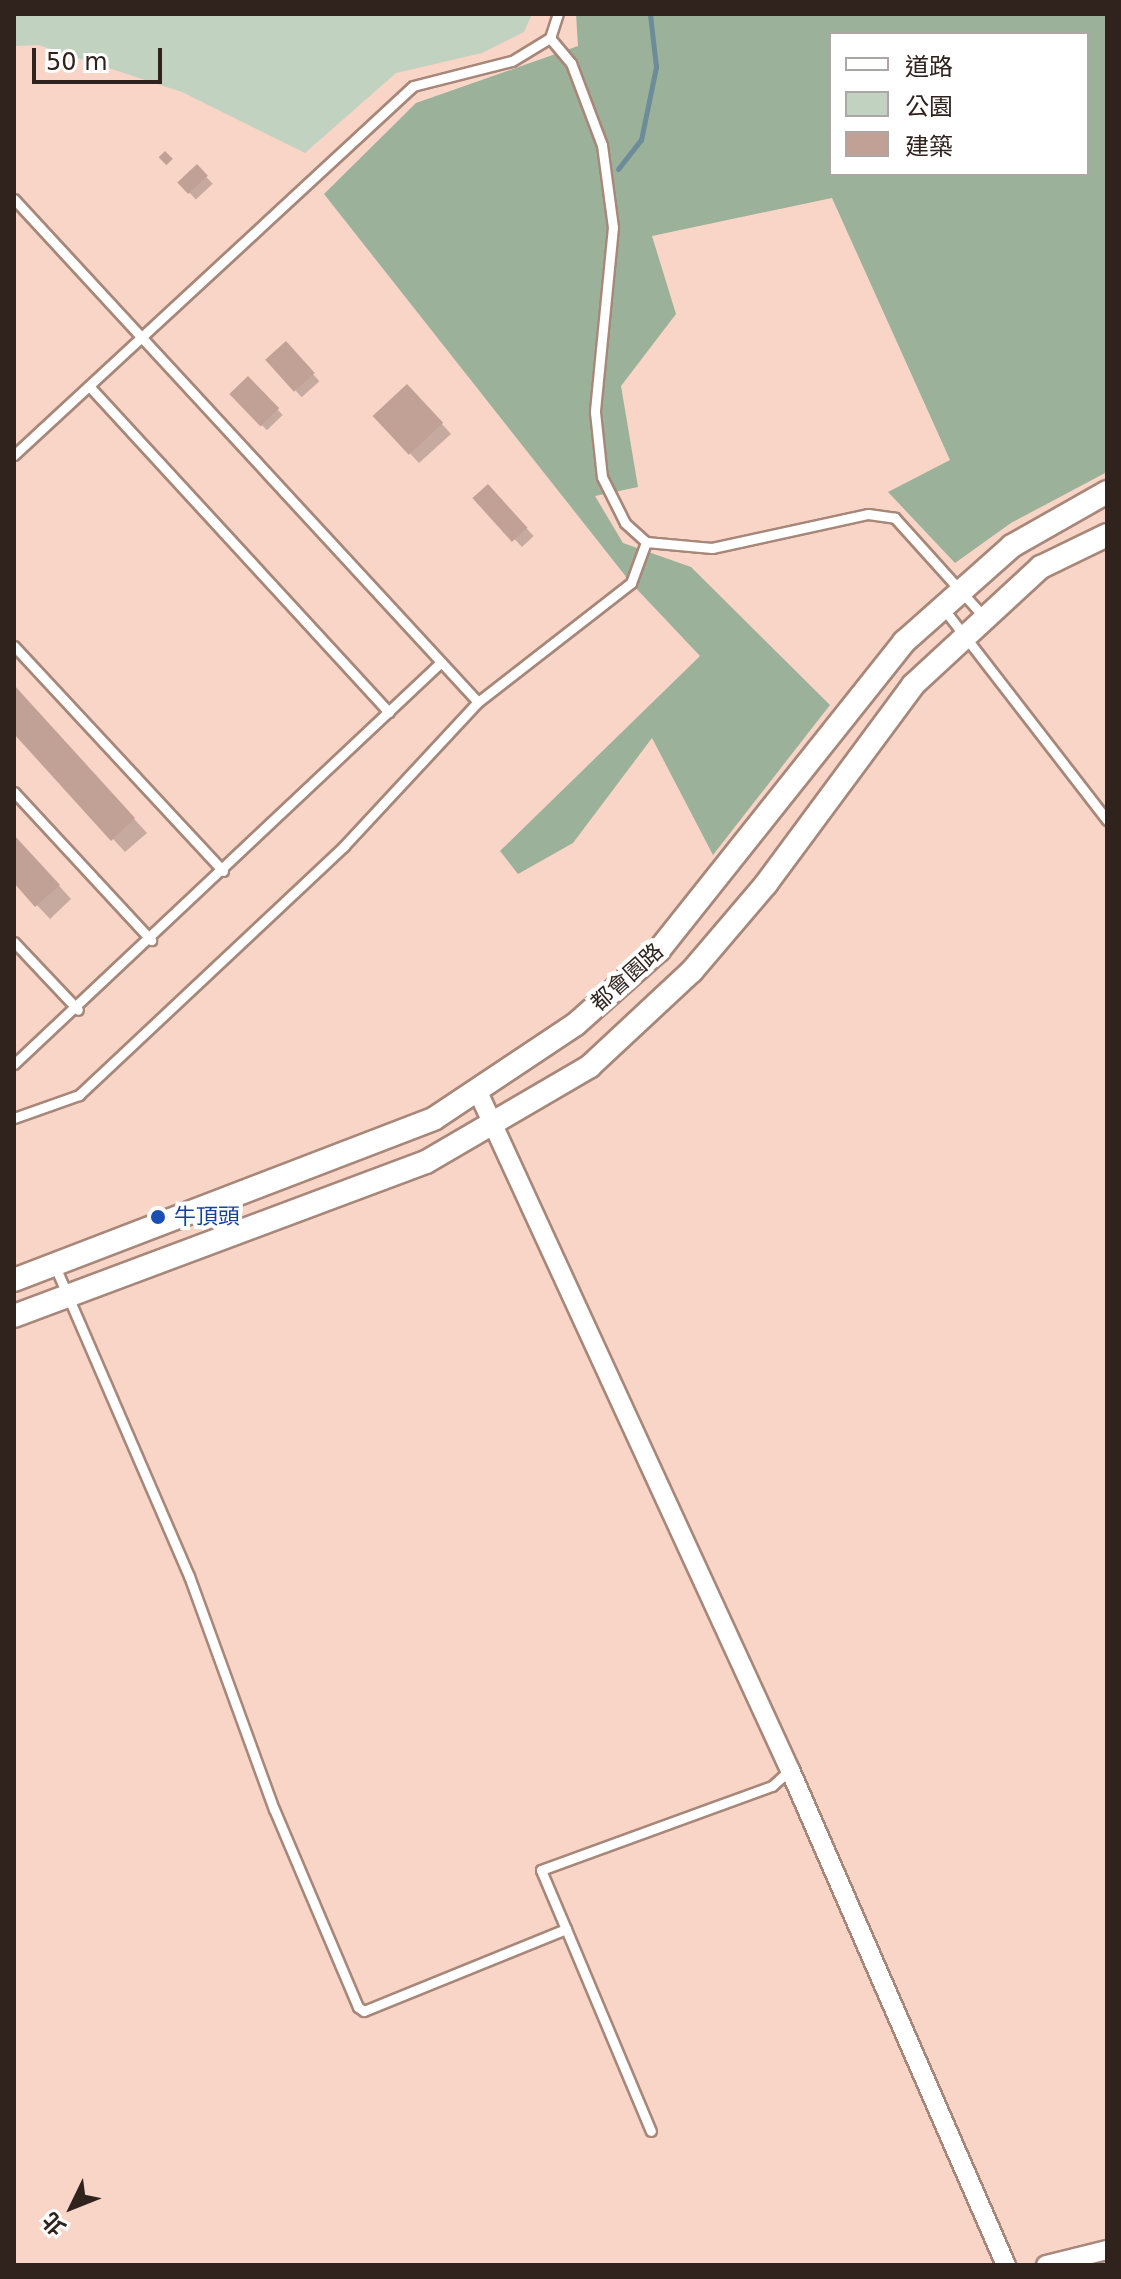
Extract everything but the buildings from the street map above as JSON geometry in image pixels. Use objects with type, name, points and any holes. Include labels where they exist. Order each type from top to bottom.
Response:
[{"type":"street","name":"都會園路","points":[[14,1280],[435,1118],[576,1024],[659,950],[904,642],[1012,546],[1107,492]]},
{"type":"street","name":"都會園路","points":[[14,1316],[338,1198],[496,1126],[590,1066],[692,971],[766,884],[872,736],[966,634],[1041,567],[1107,535]]},
{"type":"street","points":[[478,1092],[790,1770],[1006,2265]]},
{"type":"street","points":[[1046,2265],[1107,2250]]},
{"type":"lane","points":[[14,455],[413,86],[512,61],[550,38],[558,14]]},
{"type":"lane","points":[[550,38],[571,63],[602,145],[613,227],[595,412],[602,477],[625,523],[646,542],[712,548],[881,516],[895,518],[984,617]]},
{"type":"lane","points":[[14,199],[139,339],[439,664],[478,702]]},
{"type":"lane","points":[[89,386],[389,712]]},
{"type":"lane","points":[[14,1118],[79,1095],[344,846],[478,702],[631,583],[646,542]]},
{"type":"lane","points":[[943,608],[1107,820]]},
{"type":"lane","points":[[14,646],[223,871]]},
{"type":"lane","points":[[14,1064],[78,1010],[439,664]]},
{"type":"lane","points":[[14,792],[151,940]]},
{"type":"lane","points":[[14,942],[78,1010]]},
{"type":"lane","points":[[54,1264],[65,1296],[189,1576],[274,1809],[358,2007],[364,2011],[566,1929]]},
{"type":"lane","points":[[651,2131],[541,1870],[772,1786],[790,1770]]},
{"type":"green space","points":[[14,14],[532,14],[524,32],[482,53],[396,73],[305,153],[182,92],[38,45],[14,46]]},
{"type":"green space","points":[[576,14],[1107,14],[1107,472],[1011,523],[955,563],[888,492],[950,460],[832,198],[652,236],[676,314],[621,386],[638,487],[595,496],[623,543],[691,567],[830,705],[713,855],[652,738],[573,843],[518,874],[500,851],[700,656],[631,583],[324,194],[416,103],[578,46]]},
{"type":"waterway","points":[[618,169],[641,140],[656,67],[650,14]]},
{"type":"place","name":"牛頂頭","points":[[158,1217]]}]
